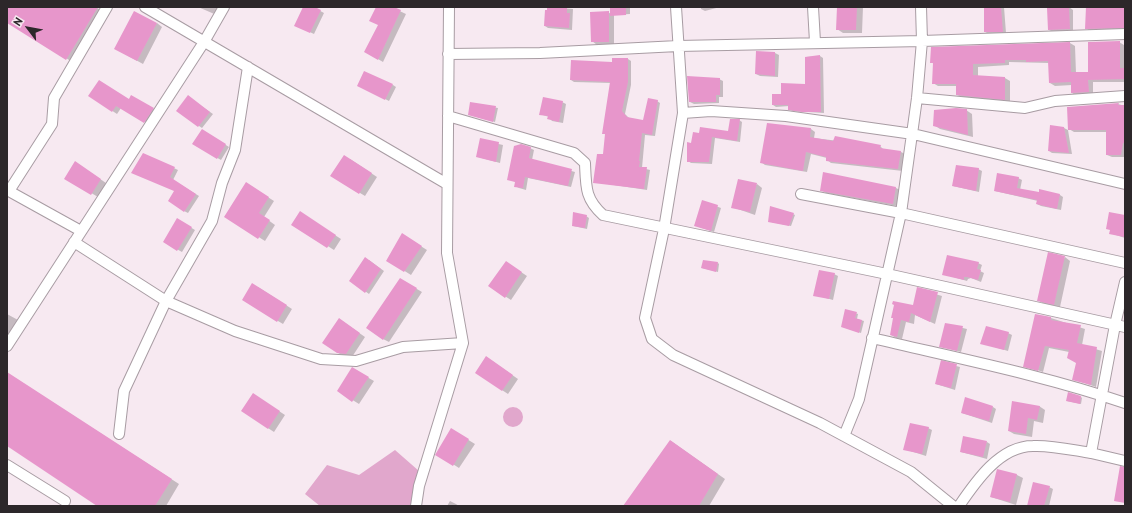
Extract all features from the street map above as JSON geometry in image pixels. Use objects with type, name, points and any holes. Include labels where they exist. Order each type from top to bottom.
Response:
[{"type":"street","points":[[81,231],[8,190],[52,124],[54,98],[107,7]]},
{"type":"street","points":[[145,7],[447,184]]},
{"type":"street","points":[[7,346],[204,42],[224,7]]},
{"type":"street","points":[[416,506],[419,486],[462,343],[447,253],[449,7]]},
{"type":"street","points":[[676,7],[683,113],[664,229],[645,318],[652,339],[673,355],[820,423],[911,472],[953,506]]},
{"type":"street","points":[[813,7],[815,42]]},
{"type":"street","points":[[844,436],[859,399],[901,213],[917,98],[922,41],[921,7]]},
{"type":"street","points":[[448,54],[540,53],[678,46],[922,41],[1125,34]]},
{"type":"street","points":[[119,434],[124,390],[166,301],[212,221],[222,183],[235,150],[248,67]]},
{"type":"street","points":[[917,98],[1025,108],[1055,101],[1125,96]]},
{"type":"street","points":[[683,113],[711,111],[786,116],[912,134],[1125,184]]},
{"type":"street","points":[[448,116],[574,153],[584,163],[586,192],[592,205],[603,215],[664,229],[887,274],[1125,327]]},
{"type":"street","points":[[802,194],[901,213],[1125,263]]},
{"type":"street","points":[[74,242],[166,301],[235,331],[321,359],[356,361],[402,347],[462,343]]},
{"type":"street","points":[[1091,453],[1115,325],[1125,282]]},
{"type":"street","points":[[872,338],[1125,402]]},
{"type":"street","points":[[959,506],[975,483],[1003,454],[1032,445],[1091,453],[1125,461]]},
{"type":"street","points":[[7,465],[65,501]]},
{"type":"shaded area","points":[[513,407],[520,410],[523,417],[520,424],[513,427],[506,424],[503,417],[506,410]]},
{"type":"shaded area","points":[[395,450],[419,471],[413,506],[320,506],[305,494],[327,465],[359,475]]},
{"type":"building","points":[[7,7],[98,7],[66,60],[7,23]]},
{"type":"building","points":[[303,7],[315,7],[321,10],[310,33],[294,26]]},
{"type":"building","points":[[376,7],[394,7],[401,10],[378,60],[364,52],[378,25],[369,21]]},
{"type":"building","points":[[547,7],[567,7],[567,13],[570,13],[569,28],[544,26],[545,10],[547,10]]},
{"type":"building","points":[[610,7],[626,7],[626,15],[610,16]]},
{"type":"building","points":[[837,7],[857,7],[856,30],[836,30]]},
{"type":"building","points":[[984,7],[1001,7],[1003,32],[984,32]]},
{"type":"building","points":[[1069,7],[1070,29],[1048,30],[1047,8]]},
{"type":"building","points":[[1086,7],[1125,8],[1125,28],[1085,29]]},
{"type":"building","points":[[134,11],[157,23],[137,61],[114,49]]},
{"type":"building","points":[[609,11],[609,42],[591,42],[590,12]]},
{"type":"building","points":[[1120,41],[1120,68],[1125,68],[1125,79],[1088,80],[1089,92],[1071,93],[1071,82],[1049,83],[1048,61],[1026,62],[1026,60],[1005,60],[1005,63],[973,64],[973,75],[1005,77],[1005,100],[956,95],[956,84],[932,84],[933,63],[930,63],[931,47],[1070,42],[1071,72],[1088,72],[1088,42]]},
{"type":"building","points":[[756,51],[775,52],[775,76],[755,74]]},
{"type":"building","points":[[820,55],[821,112],[788,110],[788,105],[772,105],[772,94],[781,94],[781,83],[805,84],[805,57]]},
{"type":"building","points":[[612,58],[628,58],[628,82],[622,111],[627,117],[643,120],[648,98],[658,100],[652,135],[642,133],[639,167],[647,167],[644,189],[593,183],[597,154],[603,154],[605,134],[602,134],[610,82],[570,80],[571,60],[612,62]]},
{"type":"building","points":[[364,71],[393,84],[385,100],[357,86]]},
{"type":"building","points":[[687,76],[720,78],[720,95],[716,95],[716,102],[689,102]]},
{"type":"building","points":[[99,80],[129,99],[131,95],[154,108],[144,123],[116,106],[112,112],[88,96]]},
{"type":"building","points":[[188,95],[210,112],[198,127],[176,111]]},
{"type":"building","points":[[543,97],[563,101],[559,122],[547,119],[548,116],[539,115]]},
{"type":"building","points":[[470,102],[496,106],[493,122],[468,115]]},
{"type":"building","points":[[1119,103],[1118,105],[1125,105],[1125,143],[1123,143],[1121,155],[1106,155],[1106,130],[1068,130],[1067,107]]},
{"type":"building","points":[[956,108],[967,109],[968,135],[933,126],[934,110]]},
{"type":"building","points":[[730,119],[740,119],[737,141],[712,137],[709,162],[687,162],[687,142],[691,143],[693,132],[699,133],[700,127],[728,131]]},
{"type":"building","points":[[767,123],[811,128],[810,137],[833,141],[835,136],[881,145],[880,148],[901,151],[898,169],[826,161],[826,157],[806,152],[803,171],[760,163]]},
{"type":"building","points":[[1050,125],[1064,127],[1069,153],[1048,151]]},
{"type":"building","points":[[202,129],[226,144],[217,159],[192,144]]},
{"type":"building","points":[[480,138],[499,142],[496,162],[476,157]]},
{"type":"building","points":[[521,144],[531,147],[529,158],[572,169],[568,186],[525,177],[523,188],[514,187],[515,182],[507,180],[514,146]]},
{"type":"building","points":[[143,153],[175,167],[170,177],[196,194],[184,212],[168,201],[174,191],[131,173]]},
{"type":"building","points":[[344,155],[372,173],[359,194],[330,176]]},
{"type":"building","points":[[75,161],[101,179],[91,195],[64,179]]},
{"type":"building","points":[[956,165],[979,168],[976,191],[952,186]]},
{"type":"building","points":[[823,172],[896,187],[893,204],[820,191]]},
{"type":"building","points":[[997,173],[1019,177],[1017,188],[1039,192],[1039,189],[1060,194],[1057,209],[1036,204],[1037,200],[994,191]]},
{"type":"building","points":[[738,179],[757,183],[750,212],[731,208]]},
{"type":"building","points":[[246,182],[269,197],[259,213],[270,220],[258,239],[224,217]]},
{"type":"building","points":[[702,200],[718,205],[711,231],[694,226]]},
{"type":"building","points":[[770,206],[794,213],[789,226],[768,222]]},
{"type":"building","points":[[300,211],[336,235],[327,248],[291,225]]},
{"type":"building","points":[[573,212],[587,215],[585,228],[572,226]]},
{"type":"building","points":[[1109,212],[1125,215],[1124,237],[1109,234],[1110,230],[1106,229]]},
{"type":"building","points":[[177,218],[192,227],[177,251],[163,242]]},
{"type":"building","points":[[402,233],[422,246],[404,272],[386,261]]},
{"type":"building","points":[[1048,252],[1065,256],[1054,305],[1037,301]]},
{"type":"building","points":[[947,255],[979,262],[977,269],[981,270],[978,280],[964,277],[964,280],[942,275]]},
{"type":"building","points":[[365,257],[381,269],[365,293],[349,281]]},
{"type":"building","points":[[703,260],[718,262],[716,272],[701,268]]},
{"type":"building","points":[[506,261],[522,272],[505,298],[488,286]]},
{"type":"building","points":[[819,270],[835,273],[829,299],[813,296]]},
{"type":"building","points":[[400,278],[417,288],[383,340],[366,328]]},
{"type":"building","points":[[252,283],[287,305],[277,322],[242,300]]},
{"type":"building","points":[[917,287],[938,292],[930,322],[911,313],[909,322],[901,320],[897,337],[890,335],[893,318],[891,318],[894,305],[892,304],[893,301],[913,305]]},
{"type":"building","points":[[845,309],[857,312],[855,318],[862,320],[859,333],[841,327]]},
{"type":"building","points":[[1035,314],[1051,317],[1051,320],[1081,325],[1077,343],[1097,347],[1091,385],[1072,380],[1076,363],[1067,358],[1069,350],[1045,346],[1038,371],[1023,367]]},
{"type":"building","points":[[339,318],[360,333],[346,354],[337,353],[322,343]]},
{"type":"building","points":[[945,323],[963,326],[957,351],[939,347]]},
{"type":"building","points":[[986,326],[1009,332],[1004,350],[980,344]]},
{"type":"building","points":[[486,356],[513,375],[502,391],[475,373]]},
{"type":"building","points":[[941,360],[957,364],[951,388],[935,384]]},
{"type":"building","points":[[352,367],[369,377],[352,402],[337,391]]},
{"type":"building","points":[[7,372],[172,479],[155,506],[97,506],[7,446]]},
{"type":"building","points":[[1068,392],[1081,396],[1080,404],[1066,401]]},
{"type":"building","points":[[253,393],[280,411],[268,429],[241,411]]},
{"type":"building","points":[[965,397],[993,406],[989,421],[961,413]]},
{"type":"building","points":[[1012,401],[1040,406],[1037,420],[1028,418],[1026,434],[1008,431]]},
{"type":"building","points":[[910,423],[929,427],[922,454],[903,450]]},
{"type":"building","points":[[451,428],[469,439],[453,466],[435,455]]},
{"type":"building","points":[[963,436],[987,441],[983,457],[960,452]]},
{"type":"building","points":[[670,440],[718,474],[699,506],[623,506]]},
{"type":"building","points":[[1120,466],[1125,467],[1125,503],[1114,501]]},
{"type":"building","points":[[997,469],[1017,474],[1010,502],[990,497]]},
{"type":"building","points":[[1033,482],[1050,486],[1044,506],[1027,506]]}]
